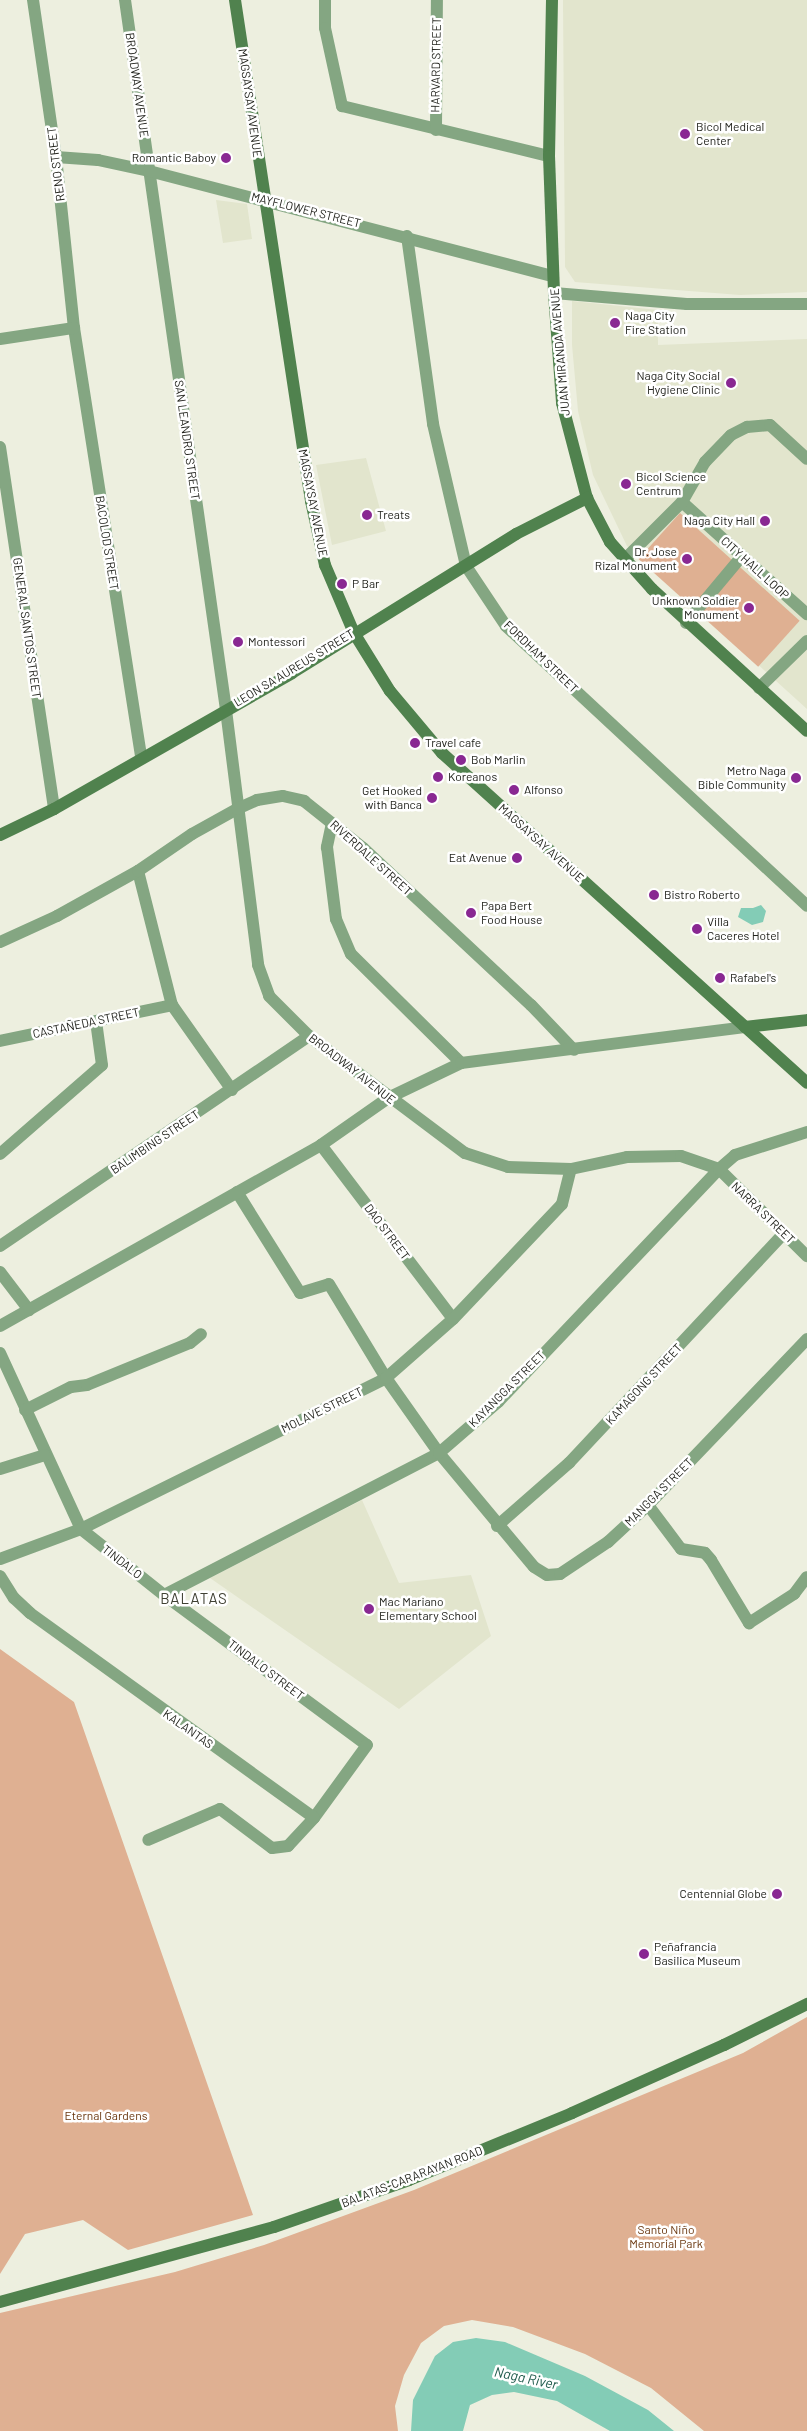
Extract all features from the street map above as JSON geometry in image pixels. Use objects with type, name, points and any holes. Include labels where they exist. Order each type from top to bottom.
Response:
[{"type":"main road","name":"MAGSAYSAY AVENUE","points":[[235,0],[264,200],[319,545],[336,593],[354,633],[390,691],[442,753],[807,1083]]},
{"type":"main road","name":"JUAN MIRANDA AVENUE","points":[[552,0],[549,156],[554,292],[562,403],[587,498],[610,542],[625,559],[686,623],[807,731]]},
{"type":"main road","name":"LEON SA AUREUS STREET","points":[[0,835],[54,809],[226,710],[516,534],[587,498]]},
{"type":"main road","points":[[745,1027],[807,1020]]},
{"type":"main road","name":"BALATAS-CARARAYAN ROAD","points":[[0,2302],[274,2227],[409,2180],[572,2113],[724,2045],[807,2004]]},
{"type":"street","name":"RENO STREET","points":[[33,0],[56,157],[74,328]]},
{"type":"street","name":"BROADWAY AVENUE","points":[[125,0],[149,171]]},
{"type":"street","points":[[325,0],[326,28],[342,106],[549,156]]},
{"type":"street","name":"HARVARD STREET","points":[[436,130],[437,0]]},
{"type":"street","name":"MAYFLOWER STREET","points":[[56,157],[98,160],[149,171],[407,236],[553,276]]},
{"type":"street","name":"SAN LEANDRO STREET","points":[[149,171],[226,710]]},
{"type":"street","name":"FORDHAM STREET","points":[[407,236],[433,424],[466,566],[506,626],[807,906]]},
{"type":"street","points":[[554,292],[687,304],[807,304]]},
{"type":"street","points":[[0,340],[74,328]]},
{"type":"street","name":"BACOLOD STREET","points":[[74,328],[141,758]]},
{"type":"street","points":[[625,559],[682,502],[705,462],[731,435],[746,427],[770,425],[807,459]]},
{"type":"street","name":"GENERAL SANTOS STREET","points":[[0,447],[54,809]]},
{"type":"street","name":"CITY HALL LOOP","points":[[682,502],[807,614]]},
{"type":"street","points":[[686,623],[742,556]]},
{"type":"street","points":[[759,688],[807,641]]},
{"type":"street","name":"BROADWAY AVENUE","points":[[226,710],[258,965],[269,996],[309,1036],[388,1098],[465,1153],[508,1167],[571,1169],[627,1157],[681,1156],[719,1170]]},
{"type":"street","name":"RIVERDALE STREET","points":[[0,942],[57,916],[138,871],[192,834],[257,800],[283,796],[304,801],[332,823],[531,1005],[574,1050]]},
{"type":"street","points":[[332,823],[327,847],[336,919],[352,954],[462,1063]]},
{"type":"street","points":[[138,871],[172,1005],[232,1090]]},
{"type":"street","name":"CASTAÑEDA STREET","points":[[0,1041],[172,1005]]},
{"type":"street","points":[[0,1154],[102,1064],[96,1021]]},
{"type":"street","points":[[0,1326],[321,1145],[388,1098],[462,1063],[745,1027]]},
{"type":"street","name":"BALIMBING STREET","points":[[0,1246],[29,1224],[68,1203],[146,1146],[232,1090],[309,1036]]},
{"type":"street","name":"KAYANGGA STREET","points":[[164,1595],[439,1453],[498,1402],[735,1155],[807,1132]]},
{"type":"street","name":"DAO STREET","points":[[321,1145],[454,1319]]},
{"type":"street","name":"MOLAVE STREET","points":[[0,1559],[81,1529],[386,1378],[454,1319],[562,1204],[571,1169]]},
{"type":"street","name":"NARRA STREET","points":[[719,1170],[807,1256]]},
{"type":"street","name":"MANGGA STREET","points":[[236,1192],[300,1293],[329,1284],[386,1378],[439,1453],[497,1526],[534,1567],[547,1574],[560,1574],[608,1542],[648,1505],[807,1339]]},
{"type":"street","name":"KAMAGONG STREET","points":[[497,1526],[569,1463],[783,1234]]},
{"type":"street","points":[[0,1272],[29,1310]]},
{"type":"street","points":[[25,1410],[72,1387],[87,1385],[190,1343],[201,1334]]},
{"type":"street","points":[[0,1353],[45,1455],[81,1529]]},
{"type":"street","points":[[0,1469],[45,1455]]},
{"type":"street","points":[[648,1505],[681,1549],[705,1553],[711,1560],[748,1623],[794,1594],[807,1577]]},
{"type":"street","name":"TINDALO","points":[[81,1529],[164,1595]]},
{"type":"street","name":"KALANTAS","points":[[0,1576],[14,1598],[30,1613],[314,1818]]},
{"type":"street","name":"TINDALO STREET","points":[[164,1595],[367,1745],[314,1818]]},
{"type":"street","points":[[148,1840],[220,1809],[272,1848],[288,1846],[314,1818]]},
{"type":"shaded area","name":"Bicol Medical Center","points":[[563,0],[807,0],[807,292],[740,295],[575,282],[565,267]]},
{"type":"shaded area","points":[[216,200],[247,204],[252,239],[223,243]]},
{"type":"shaded area","points":[[572,301],[658,310],[658,345],[807,339],[807,709],[627,546],[593,475],[578,411],[572,345]]},
{"type":"shaded area","points":[[366,458],[386,531],[332,545],[316,465]]},
{"type":"shaded area","name":"Mac Mariano Elementary School","points":[[362,1500],[399,1583],[471,1575],[491,1636],[399,1709],[210,1578]]},
{"type":"green space","points":[[680,513],[800,621],[758,667],[639,559]]},
{"type":"green space","name":"Eternal Gardens","points":[[0,1649],[74,1702],[253,2215],[128,2250],[83,2220],[25,2234],[0,2274]]},
{"type":"green space","name":"Santo Niño Memorial Park","points":[[807,2017],[807,2431],[704,2431],[651,2388],[585,2354],[513,2327],[472,2320],[444,2326],[421,2343],[404,2375],[395,2406],[398,2431],[0,2431],[0,2313],[175,2272],[264,2245],[414,2190],[743,2053]]},
{"type":"water","points":[[761,905],[766,911],[763,922],[752,925],[738,917],[741,908],[753,908]]},
{"type":"water","name":"Naga River","points":[[476,2338],[505,2342],[585,2376],[648,2410],[674,2431],[610,2431],[557,2401],[514,2392],[492,2395],[470,2405],[463,2431],[411,2431],[413,2400],[435,2356],[453,2342]]},
{"type":"place","name":"Bicol Medical Center","points":[[685,134]]},
{"type":"place","name":"Romantic Baboy","points":[[226,158]]},
{"type":"place","name":"Naga City Fire Station","points":[[615,323]]},
{"type":"place","name":"Naga City Social Hygiene Clinic","points":[[731,383]]},
{"type":"place","name":"Bicol Science Centrum","points":[[626,484]]},
{"type":"place","name":"Treats","points":[[367,515]]},
{"type":"place","name":"Naga City Hall","points":[[765,521]]},
{"type":"place","name":"Dr. Jose Rizal Monument","points":[[687,559]]},
{"type":"place","name":"P Bar","points":[[342,584]]},
{"type":"place","name":"Unknown Soldier Monument","points":[[749,608]]},
{"type":"place","name":"Montessori","points":[[238,642]]},
{"type":"place","name":"Travel cafe","points":[[415,743]]},
{"type":"place","name":"Bob Marlin","points":[[461,760]]},
{"type":"place","name":"Koreanos","points":[[438,777]]},
{"type":"place","name":"Metro Naga Bible Community","points":[[796,778]]},
{"type":"place","name":"Alfonso","points":[[514,790]]},
{"type":"place","name":"Get Hooked with Banca","points":[[432,798]]},
{"type":"place","name":"Eat Avenue","points":[[517,858]]},
{"type":"place","name":"Bistro Roberto","points":[[654,895]]},
{"type":"place","name":"Papa Bert Food House","points":[[471,913]]},
{"type":"place","name":"Villa Caceres Hotel","points":[[697,929]]},
{"type":"place","name":"Rafabel's","points":[[720,978]]},
{"type":"place","name":"Mac Mariano Elementary School","points":[[369,1609]]},
{"type":"place","name":"Centennial Globe","points":[[777,1894]]},
{"type":"place","name":"Peñafrancia Basilica Museum","points":[[644,1954]]},
{"type":"district","name":"BALATAS","points":[[194,1599]]}]
